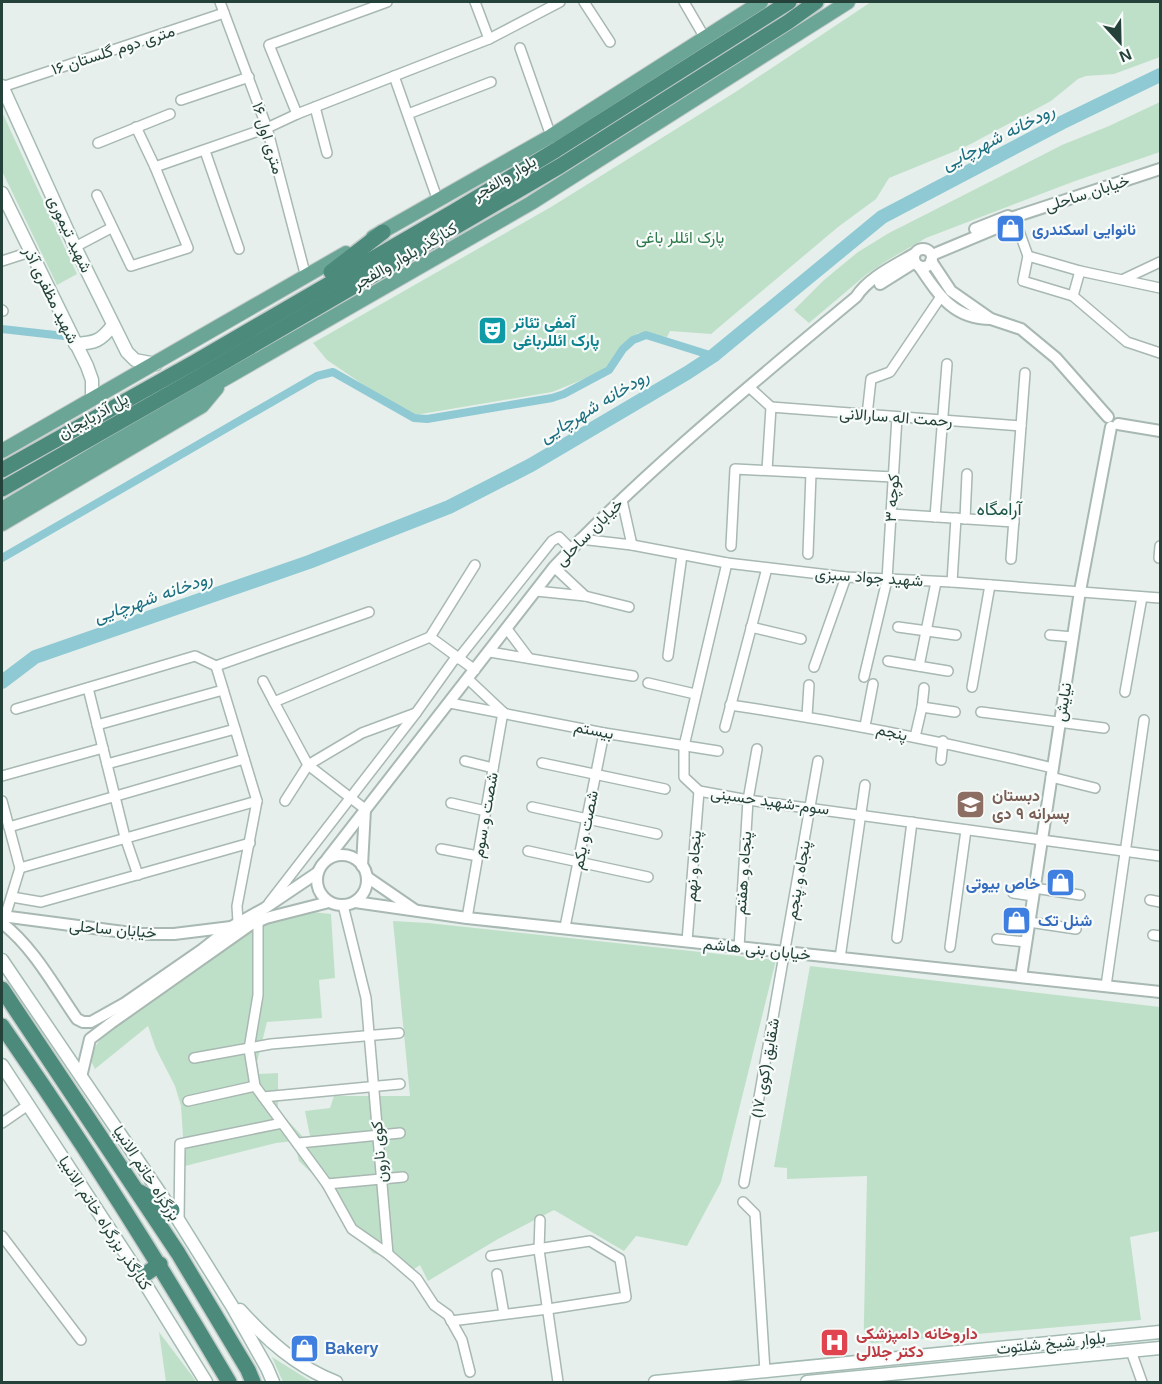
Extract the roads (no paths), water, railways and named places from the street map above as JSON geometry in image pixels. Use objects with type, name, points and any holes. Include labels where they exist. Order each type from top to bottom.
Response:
[{"type":"highway","name":"بلوار والفجر","points":[[199,368],[287,307],[556,150],[789,2]]},
{"type":"highway","name":"بلوار والفجر","points":[[199,368],[345,291],[560,165],[788,22],[816,2]]},
{"type":"highway","points":[[287,307],[383,232]]},
{"type":"highway","name":"پل آذربایجان","points":[[2,470],[199,368]]},
{"type":"highway","name":"پل آذربایجان","points":[[2,489],[199,368]]},
{"type":"highway","name":"بزرگراه خاتم الانبیا","points":[[2,989],[178,1253],[248,1370],[253,1383]]},
{"type":"highway","points":[[2,1026],[160,1264],[230,1383]]},
{"type":"highway","points":[[136,1189],[175,1216]]},
{"type":"highway","points":[[141,1277],[160,1264]]},
{"type":"main road","name":"کنارگذر بلوار والفجر","points":[[2,451],[550,136],[761,2]]},
{"type":"main road","name":"کنارگذر بلوار والفجر","points":[[2,509],[531,203],[849,2]]},
{"type":"main road","name":"شهید تیموری","points":[[2,86],[75,247],[127,352],[135,360],[156,364]]},
{"type":"main road","name":"شهید مظفری آذر","points":[[2,193],[92,381],[92,399]]},
{"type":"main road","points":[[263,358],[345,291]]},
{"type":"main road","points":[[75,344],[90,344],[104,337],[113,325]]},
{"type":"main road","points":[[2,524],[202,406],[221,382]]},
{"type":"main road","points":[[2,960],[175,1216],[267,1368],[273,1383]]},
{"type":"main road","points":[[2,970],[13,991],[19,1015]]},
{"type":"main road","name":"کنارگذر بزرگراه خاتم الانبیا","points":[[2,1065],[141,1277],[206,1383]]},
{"type":"main road","points":[[116,1130],[136,1189]]},
{"type":"main road","points":[[219,1287],[259,1331],[278,1348],[303,1366],[336,1383]]},
{"type":"main road","name":"بلوار شیخ شلتوت","points":[[655,1383],[720,1379],[765,1371],[1161,1332]]},
{"type":"main road","name":"بلوار شیخ شلتوت","points":[[807,1383],[1161,1348]]},
{"type":"main road","points":[[937,1354],[939,1370]]},
{"type":"street","name":"۱۶ متری اول","points":[[220,2],[267,128],[306,277]]},
{"type":"street","points":[[297,114],[269,45],[387,2]]},
{"type":"street","points":[[475,2],[489,39]]},
{"type":"street","points":[[155,167],[267,128],[297,114],[489,39],[560,2]]},
{"type":"street","points":[[584,2],[610,42]]},
{"type":"street","points":[[684,2],[705,38]]},
{"type":"street","name":"۱۶ متری دوم گلستان","points":[[2,86],[224,13]]},
{"type":"street","points":[[520,48],[550,136]]},
{"type":"street","points":[[394,76],[438,201]]},
{"type":"street","points":[[182,100],[249,78]]},
{"type":"street","points":[[408,114],[491,82]]},
{"type":"street","points":[[315,107],[327,153]]},
{"type":"street","points":[[98,143],[170,114]]},
{"type":"street","points":[[97,195],[131,266],[188,248],[136,127]]},
{"type":"street","points":[[205,151],[239,249]]},
{"type":"street","name":"خیابان ساحلی","points":[[930,255],[999,227],[1014,217],[1161,169]]},
{"type":"street","points":[[1014,217],[1028,256],[1023,281],[1074,296],[1127,342],[1161,353]]},
{"type":"street","points":[[75,247],[111,228]]},
{"type":"street","points":[[991,319],[976,319],[962,313],[940,298],[916,261],[919,249],[930,255],[951,291],[991,319],[1021,329],[1056,358],[1112,423],[1161,431]]},
{"type":"street","points":[[2,261],[30,252]]},
{"type":"street","points":[[916,261],[925,267],[930,255]]},
{"type":"street","points":[[1028,256],[1080,271],[1161,288]]},
{"type":"street","name":"خیابان ساحلی","points":[[327,860],[554,567],[580,539],[749,387],[856,297],[862,288],[883,272],[916,261]]},
{"type":"street","points":[[1124,279],[1161,262]]},
{"type":"street","points":[[1074,296],[1080,271]]},
{"type":"street","points":[[867,415],[871,379],[890,372],[940,298]]},
{"type":"street","points":[[934,517],[947,364]]},
{"type":"street","points":[[1011,558],[1025,373]]},
{"type":"street","points":[[749,387],[771,407],[767,470]]},
{"type":"street","name":"رحمت اله سارالانی","points":[[771,407],[1021,426]]},
{"type":"street","name":"کوچه ۳","points":[[864,677],[886,580],[897,417]]},
{"type":"street","name":"نیایش","points":[[1021,977],[1080,591],[1112,423]]},
{"type":"street","points":[[731,546],[735,469],[893,477]]},
{"type":"street","points":[[808,554],[811,473]]},
{"type":"street","points":[[952,582],[967,474]]},
{"type":"street","points":[[622,500],[632,545]]},
{"type":"street","points":[[891,514],[1014,522]]},
{"type":"street","points":[[265,908],[457,658],[552,541],[559,537],[571,549]]},
{"type":"street","name":"شهید جواد سبزی","points":[[580,539],[632,545],[727,563],[846,577],[952,582],[1161,598]]},
{"type":"street","points":[[1160,558],[1161,546]]},
{"type":"street","points":[[668,656],[682,555]]},
{"type":"street","name":"سوم-شهید حسینی","points":[[727,563],[684,746],[684,777],[699,791],[748,800],[1161,856]]},
{"type":"street","points":[[274,702],[430,637],[475,565]]},
{"type":"street","points":[[554,567],[585,596]]},
{"type":"street","points":[[725,727],[767,568]]},
{"type":"street","points":[[814,667],[846,577]]},
{"type":"street","points":[[919,666],[936,582]]},
{"type":"street","points":[[972,687],[990,585]]},
{"type":"street","points":[[536,591],[585,596],[629,607]]},
{"type":"street","points":[[1125,692],[1142,597]]},
{"type":"street","points":[[16,710],[195,657],[216,666],[369,612]]},
{"type":"street","points":[[751,627],[801,639]]},
{"type":"street","points":[[898,627],[956,635]]},
{"type":"street","points":[[507,629],[528,657]]},
{"type":"street","points":[[1050,635],[1073,637]]},
{"type":"street","points":[[430,637],[457,658],[503,712]]},
{"type":"street","points":[[490,652],[633,676]]},
{"type":"street","points":[[888,661],[948,671]]},
{"type":"street","points":[[81,1077],[90,1039],[236,927],[237,906],[257,801],[216,666]]},
{"type":"street","points":[[263,681],[308,765],[365,809],[364,871],[364,891],[355,902],[343,905],[329,902],[324,898],[317,886],[317,873],[333,856],[346,855],[358,861],[364,871],[417,912]]},
{"type":"street","points":[[648,683],[695,694]]},
{"type":"street","points":[[865,726],[873,684]]},
{"type":"street","points":[[807,716],[808,685]]},
{"type":"street","points":[[88,688],[125,837],[138,875]]},
{"type":"street","points":[[915,737],[924,688]]},
{"type":"street","points":[[97,725],[223,690]]},
{"type":"street","name":"بیستم","points":[[450,703],[604,733],[718,751]]},
{"type":"street","name":"پنجم","points":[[730,705],[807,716],[943,741],[1095,788]]},
{"type":"street","points":[[922,707],[955,712]]},
{"type":"street","name":"شصت و سوم","points":[[467,918],[503,712]]},
{"type":"street","points":[[981,712],[1104,728]]},
{"type":"street","points":[[285,801],[308,765],[362,733],[416,713]]},
{"type":"street","points":[[1106,986],[1144,720]]},
{"type":"street","points":[[107,764],[235,729]]},
{"type":"street","name":"شصت و یکم","points":[[565,927],[604,733]]},
{"type":"street","points":[[941,760],[943,741]]},
{"type":"street","points":[[2,776],[103,748]]},
{"type":"street","name":"پنجاه و هفتم","points":[[739,947],[748,800],[757,749]]},
{"type":"street","points":[[9,827],[244,759]]},
{"type":"street","name":"پنجاه و پنجم","points":[[785,952],[818,761]]},
{"type":"street","points":[[465,762],[493,768]]},
{"type":"street","points":[[542,763],[665,789]]},
{"type":"street","points":[[840,958],[865,785]]},
{"type":"street","name":"پنجاه و نهم","points":[[687,941],[699,791]]},
{"type":"street","points":[[2,801],[20,868],[3,919],[29,949],[77,1019],[91,1022],[125,1004],[236,927]]},
{"type":"street","points":[[20,868],[257,801]]},
{"type":"street","points":[[451,803],[486,811]]},
{"type":"street","points":[[532,807],[657,834]]},
{"type":"street","points":[[897,938],[912,822]]},
{"type":"street","points":[[950,947],[966,830]]},
{"type":"street","points":[[2,845],[13,842]]},
{"type":"street","points":[[12,897],[41,902],[250,843]]},
{"type":"street","points":[[441,849],[478,856]]},
{"type":"street","points":[[528,851],[648,877]]},
{"type":"street","name":"خیابان ساحلی","points":[[236,927],[317,873]]},
{"type":"street","points":[[1013,893],[1080,895]]},
{"type":"street","points":[[1150,900],[1161,902]]},
{"type":"street","name":"خیابان ساحلی","points":[[3,919],[139,934],[192,932],[236,927],[329,902]]},
{"type":"street","name":"خیابان بنی هاشم","points":[[355,902],[467,918],[1161,992]]},
{"type":"street","name":"کوی نارون","points":[[343,905],[366,998],[388,1254]]},
{"type":"street","points":[[258,922],[258,995],[249,1049],[255,1086],[327,1184],[352,1229],[388,1254],[417,1279],[434,1305],[448,1315],[462,1340],[470,1372]]},
{"type":"street","points":[[1029,922],[1076,929]]},
{"type":"street","points":[[192,932],[202,939],[203,950]]},
{"type":"street","points":[[998,939],[1026,942]]},
{"type":"street","name":"شقایق (کوی ۱۷)","points":[[744,1183],[785,952]]},
{"type":"street","points":[[83,1022],[82,1033],[90,1039]]},
{"type":"street","points":[[194,1058],[271,1044],[399,1033]]},
{"type":"street","points":[[263,1097],[400,1084]]},
{"type":"street","points":[[188,1101],[255,1086]]},
{"type":"street","points":[[2,1123],[28,1105]]},
{"type":"street","points":[[175,1216],[180,1144],[282,1123]]},
{"type":"street","points":[[299,1143],[400,1133]]},
{"type":"street","points":[[327,1184],[403,1176]]},
{"type":"street","points":[[743,1202],[755,1214],[765,1371]]},
{"type":"street","points":[[540,1220],[539,1250],[558,1383]]},
{"type":"street","points":[[2,1236],[81,1340]]},
{"type":"street","points":[[451,1321],[626,1297],[620,1259],[590,1241],[491,1256]]},
{"type":"street","points":[[497,1274],[504,1314]]},
{"type":"street","points":[[1131,1351],[1142,1383]]},
{"type":"waterway","name":"رودخانه شهرچایی","points":[[2,682],[35,657],[309,562],[449,507],[531,465],[713,356],[882,217],[1061,123],[1160,75]]},
{"type":"waterway","points":[[2,329],[64,336]]},
{"type":"waterway","points":[[2,558],[317,376],[333,372],[414,418],[427,419],[564,394],[609,370],[623,349],[633,340],[646,335],[713,356]]},
{"type":"place","name":"نانوایی اسکندری","points":[[1011,229]]},
{"type":"place","name":"آمفی تئاتر پارک ائللرباغی","points":[[492,331]]},
{"type":"place","name":"دبستان پسرانه ۹ دی","points":[[971,804]]},
{"type":"place","name":"خاص بیوتی","points":[[1061,883]]},
{"type":"place","name":"شنل تک","points":[[1017,920]]},
{"type":"place","name":"داروخانه دامپزشکی دکتر جلالی","points":[[835,1342]]},
{"type":"place","name":"Bakery","points":[[304,1348]]},
{"type":"district","name":"آرامگاه","points":[[999,509]]},
{"type":"park label","name":"پارک ائللر باغی","points":[[680,237]]}]
